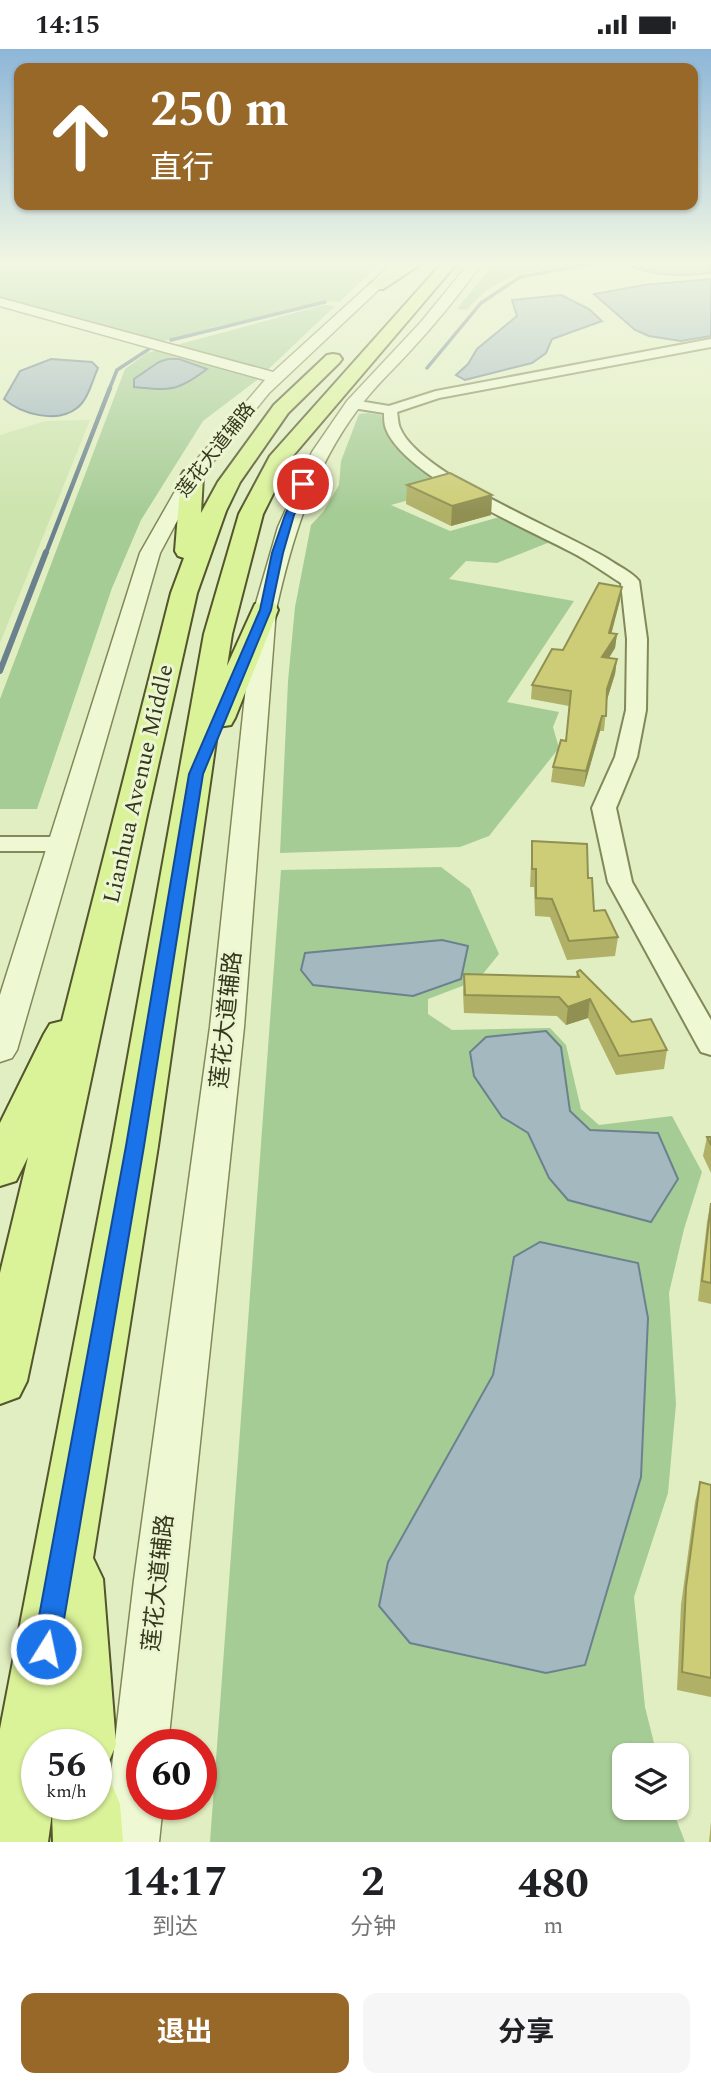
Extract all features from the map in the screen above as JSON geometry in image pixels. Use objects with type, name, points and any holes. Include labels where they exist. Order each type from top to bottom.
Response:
[{"type":"main road","name":"Lianhua Avenue Middle","points":[[0,1381],[130,815],[184,593],[214,511],[229,482],[357,346]]},
{"type":"main road","name":"Lianhua Avenue Middle","points":[[13,1842],[135,1146],[218,633],[251,514],[307,401]]},
{"type":"main road","points":[[184,593],[192,476]]},
{"type":"main road","points":[[196,774],[265,610]]},
{"type":"main road","points":[[0,1168],[95,973]]},
{"type":"main road","points":[[69,1512],[82,1729]]},
{"type":"main road","points":[[87,1820],[88,1842]]},
{"type":"street","points":[[135,346],[307,401],[390,410],[436,395],[697,346]]},
{"type":"street","name":"莲花大道辅路","points":[[0,1050],[149,553],[192,476],[307,401],[357,346]]},
{"type":"street","name":"莲花大道辅路","points":[[131,1842],[159,1580],[227,1027],[265,610],[277,553],[289,515],[310,473],[307,401]]},
{"type":"street","points":[[390,410],[387,419],[397,439],[435,473],[585,552],[630,581],[637,639],[636,710],[626,757],[604,808],[620,882],[711,1045]]},
{"type":"street","points":[[0,844],[60,845]]},
{"type":"green space","points":[[174,346],[293,346],[257,380],[203,421],[141,520],[112,588],[37,809],[0,809],[0,699],[125,369],[147,353]]},
{"type":"green space","points":[[359,414],[381,415],[385,428],[400,449],[453,488],[391,505],[450,531],[503,516],[550,542],[497,563],[466,561],[449,579],[574,601],[507,702],[559,712],[553,727],[559,748],[489,836],[460,847],[280,853],[288,681],[295,607],[311,525],[323,512],[339,485],[341,461]]},
{"type":"green space","points":[[90,420],[0,643],[0,435],[46,421]]},
{"type":"green space","points":[[441,867],[470,889],[499,954],[478,980],[428,999],[428,1014],[452,1030],[550,1028],[566,1045],[581,1109],[599,1125],[672,1116],[702,1172],[684,1229],[669,1293],[676,1404],[668,1493],[634,1597],[645,1707],[654,1743],[612,1743],[612,1820],[677,1820],[685,1842],[210,1842],[212,1820],[217,1820],[217,1746],[281,870]]},
{"type":"water","points":[[481,346],[549,346],[546,353],[532,363],[465,380],[456,375],[468,364]]},
{"type":"water","points":[[51,359],[92,362],[98,368],[81,405],[69,413],[50,416],[29,413],[4,399],[20,371]]},
{"type":"water","points":[[168,359],[179,359],[207,369],[189,382],[173,388],[134,387],[134,379]]},
{"type":"water","points":[[442,940],[468,946],[461,979],[413,996],[313,985],[301,970],[305,953]]},
{"type":"water","points":[[546,1031],[561,1047],[570,1111],[590,1130],[658,1133],[678,1179],[651,1222],[568,1200],[549,1178],[528,1133],[502,1117],[474,1076],[470,1052],[486,1037]]},
{"type":"water","points":[[540,1242],[638,1263],[648,1318],[641,1477],[585,1665],[546,1673],[410,1643],[379,1606],[388,1562],[493,1375],[514,1257]]},
{"type":"building","points":[[450,473],[492,495],[452,506],[407,485]]},
{"type":"building","points":[[599,583],[622,587],[609,633],[617,634],[602,657],[617,659],[607,689],[606,716],[602,716],[586,771],[553,767],[561,740],[566,741],[571,691],[532,685],[552,649],[563,650]]},
{"type":"building","points":[[532,841],[587,844],[588,878],[592,878],[594,911],[605,910],[618,937],[569,941],[552,899],[536,898]]},
{"type":"building","points":[[580,970],[632,1022],[651,1019],[667,1050],[619,1056],[590,999],[568,1007],[559,997],[465,995],[464,974],[579,977],[577,972]]},
{"type":"building","points":[[711,1203],[711,1283],[702,1281]]},
{"type":"building","points":[[700,1482],[711,1485],[711,1678],[682,1672],[686,1587]]},
{"type":"waterway","points":[[427,368],[446,346]]},
{"type":"waterway","points":[[109,390],[117,370],[149,349]]},
{"type":"waterway","points":[[46,553],[110,388]]},
{"type":"waterway","points":[[0,671],[46,552]]},
{"type":"route","points":[[46,1649],[135,1146],[196,774],[265,610],[277,553],[289,515],[303,484]]}]
